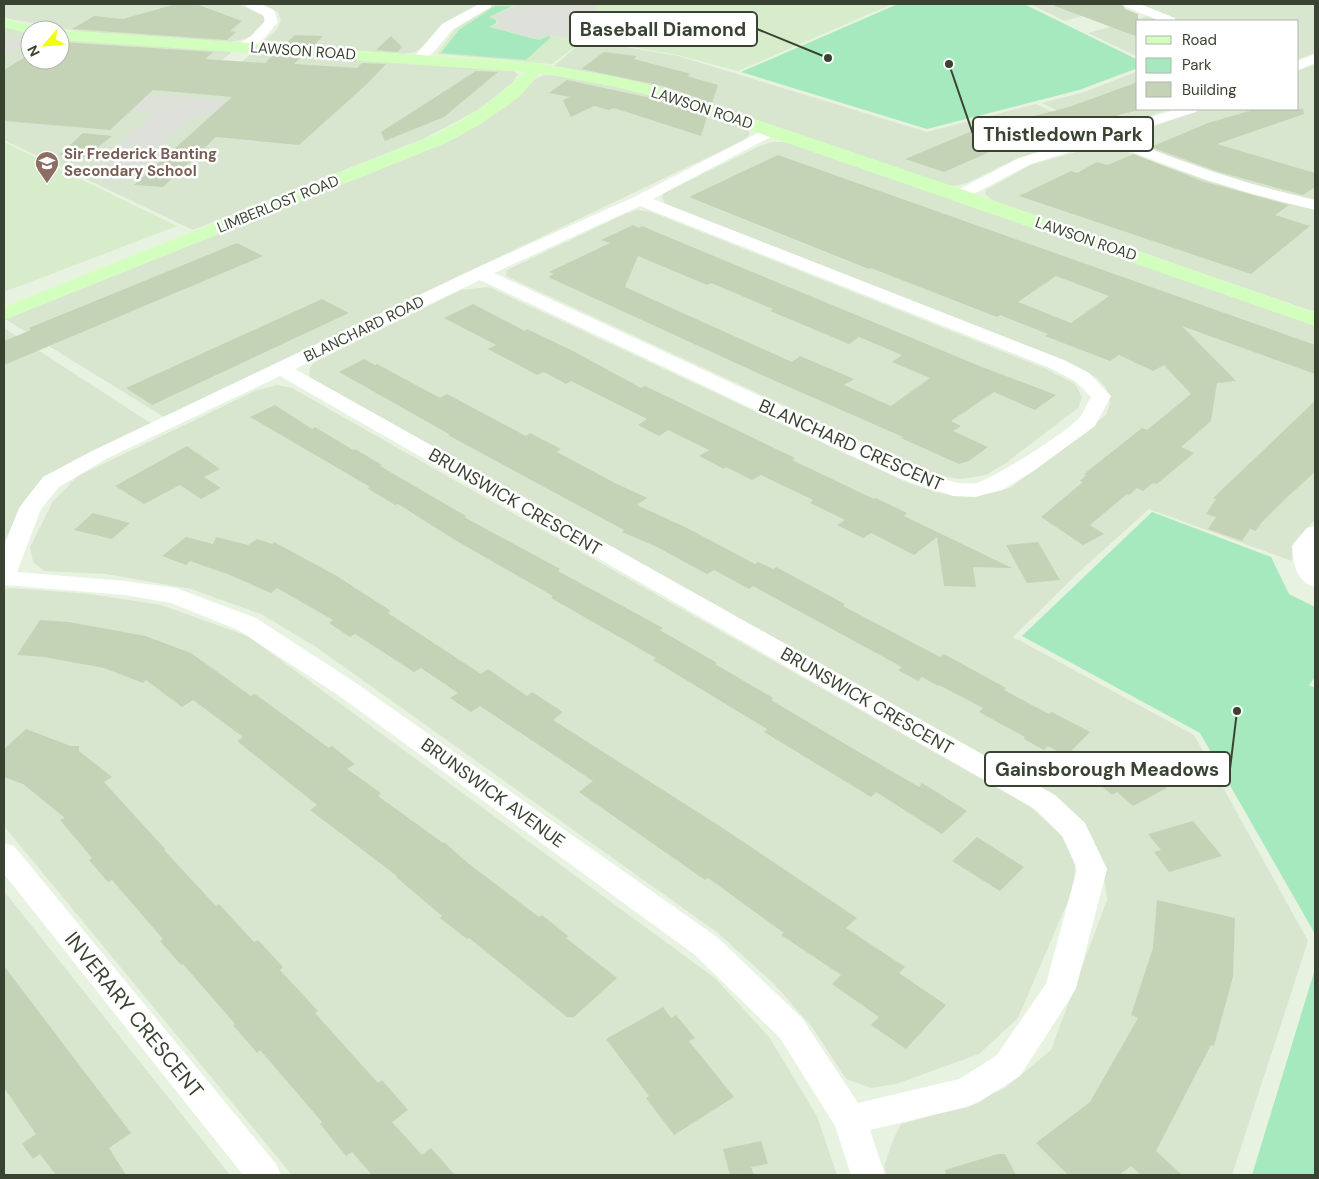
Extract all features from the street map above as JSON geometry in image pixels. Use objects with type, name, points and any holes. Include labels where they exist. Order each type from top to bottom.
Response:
[{"type":"street","points":[[241,47],[256,39],[272,22],[269,13],[252,4]]},
{"type":"street","points":[[420,59],[447,27],[485,7],[485,4]]},
{"type":"street","points":[[1130,4],[1168,20]]},
{"type":"street","points":[[4,23],[20,27]]},
{"type":"street","name":"LAWSON ROAD","points":[[70,36],[536,68],[610,81],[657,92],[960,195],[1315,320]]},
{"type":"street","points":[[1299,66],[1315,58]]},
{"type":"street","name":"LIMBERLOST ROAD","points":[[4,314],[440,139],[473,121],[513,93],[536,68]]},
{"type":"street","points":[[960,195],[1025,161],[1188,110]]},
{"type":"street","name":"BLANCHARD ROAD","points":[[4,574],[30,508],[51,482],[99,455],[480,273],[640,200],[771,131]]},
{"type":"street","points":[[1105,136],[1169,163],[1288,200],[1315,205]]},
{"type":"street","name":"BLANCHARD CRESCENT","points":[[480,273],[908,474],[953,490],[975,490],[994,485],[1024,468],[1088,422],[1101,396],[1082,377],[1057,364],[640,200]]},
{"type":"street","name":"BRUNSWICK CRESCENT","points":[[281,369],[1045,802],[1074,831],[1092,869],[1084,903],[1060,988],[1008,1066],[967,1092],[850,1120]]},
{"type":"street","points":[[1315,534],[1303,546],[1305,567],[1315,580]]},
{"type":"street","name":"BRUNSWICK AVENUE","points":[[4,578],[125,588],[176,596],[247,624],[347,689],[706,946],[791,1028],[850,1120],[868,1175]]},
{"type":"street","name":"INVERARY CRESCENT","points":[[4,854],[264,1175]]},
{"type":"shaded area","points":[[4,4],[238,4],[264,16],[264,25],[251,37],[232,42],[83,32],[70,30],[70,20],[20,21],[4,18]]},
{"type":"shaded area","points":[[262,4],[479,5],[435,33],[415,52],[402,54],[272,45],[265,40],[276,30],[281,21],[278,12]]},
{"type":"shaded area","points":[[521,4],[594,4],[596,13],[608,15],[579,39],[548,35],[539,39],[492,27],[499,24],[497,22],[499,20],[491,17]]},
{"type":"shaded area","points":[[892,4],[738,71],[678,55],[585,39],[552,64],[437,54],[455,29],[493,5]]},
{"type":"shaded area","points":[[1030,4],[1122,4],[1065,21]]},
{"type":"shaded area","points":[[1139,4],[1315,4],[1315,53],[1299,59],[1299,20],[1175,20]]},
{"type":"shaded area","points":[[1149,16],[1157,20],[1136,20],[1136,56],[1088,33]]},
{"type":"shaded area","points":[[4,27],[20,30],[20,70],[70,70],[70,38],[230,50],[231,53],[198,78],[222,79],[254,51],[514,71],[518,75],[511,84],[478,110],[425,138],[193,230],[4,140]]},
{"type":"shaded area","points":[[4,37],[20,39],[20,47],[4,55]]},
{"type":"shaded area","points":[[584,40],[678,56],[927,132],[1036,104],[1098,134],[1014,160],[967,183],[954,186],[940,183],[680,94],[624,79],[554,66]]},
{"type":"shaded area","points":[[1315,64],[1315,201],[1298,198],[1164,157],[1128,140],[1133,134],[1199,110],[1299,110],[1299,71]]},
{"type":"shaded area","points":[[1136,72],[1136,110],[1166,110],[1103,133],[1042,103],[1084,92]]},
{"type":"shaded area","points":[[544,75],[560,75],[617,86],[666,100],[746,128],[750,133],[746,139],[164,417],[5,319],[449,140],[481,123],[511,103],[535,79]]},
{"type":"shaded area","points":[[25,86],[290,105],[275,121],[195,116],[121,182],[95,179],[99,174],[88,173],[153,113],[5,102]]},
{"type":"shaded area","name":"Sir Frederick Banting Secondary School","points":[[4,142],[177,226],[4,292]]},
{"type":"shaded area","points":[[772,142],[786,142],[1315,325],[1315,520],[1293,543],[1292,561],[1149,509],[1080,571],[1013,637],[1194,735],[1308,941],[1232,1175],[887,1175],[884,1166],[901,1124],[962,1107],[1005,1088],[1051,1050],[1107,900],[1102,858],[1077,816],[1039,786],[309,377],[310,368],[313,363],[461,290],[489,287],[908,483],[937,492],[960,496],[986,494],[1010,488],[1106,415],[1110,403],[1106,388],[1097,378],[1070,363],[665,204],[662,197],[663,193]]},
{"type":"shaded area","points":[[1101,145],[1115,147],[1155,163],[1285,203],[1315,209],[1315,312],[993,201],[985,194],[986,190],[1030,165]]},
{"type":"shaded area","points":[[637,210],[651,212],[1044,368],[1075,384],[1082,397],[1078,408],[1006,463],[986,475],[961,479],[934,475],[506,276],[507,270]]},
{"type":"shaded area","points":[[4,328],[152,424],[73,461],[48,477],[24,501],[4,542]]},
{"type":"shaded area","points":[[277,385],[292,388],[1029,806],[1060,833],[1075,863],[1074,887],[1018,1018],[979,1054],[896,1084],[871,1088],[846,1079],[812,1027],[774,984],[718,933],[316,647],[261,614],[191,589],[106,574],[44,571],[33,562],[30,547],[53,501],[78,476],[255,391]]},
{"type":"shaded area","points":[[4,589],[89,594],[161,605],[248,636],[715,978],[769,1037],[817,1116],[837,1175],[292,1175],[4,826]]},
{"type":"shaded area","points":[[4,891],[230,1175],[4,1175]]},
{"type":"green space","points":[[898,4],[1024,4],[1136,59],[1136,69],[1079,90],[927,129],[741,72]]},
{"type":"green space","points":[[495,6],[512,6],[489,17],[496,20],[496,23],[489,27],[539,40],[548,36],[551,37],[526,60],[441,53],[459,30]]},
{"type":"green space","points":[[1152,512],[1271,557],[1289,594],[1315,607],[1315,677],[1309,685],[1315,688],[1315,934],[1200,733],[1022,636]]},
{"type":"green space","points":[[1315,969],[1315,1175],[1252,1175]]},
{"type":"building","points":[[176,4],[196,4],[242,21],[230,31],[236,32],[227,40],[72,29],[94,16],[123,19]]},
{"type":"building","points":[[1055,4],[1122,4],[1125,9],[1138,14],[1136,36],[1055,6]]},
{"type":"building","points":[[295,35],[323,36],[313,46],[285,44]]},
{"type":"building","points":[[391,36],[402,47],[398,52],[376,50]]},
{"type":"building","points":[[70,43],[213,52],[205,59],[265,63],[272,56],[300,58],[294,64],[357,68],[362,63],[386,64],[367,84],[299,145],[216,137],[163,187],[134,185],[232,97],[153,90],[110,130],[4,121],[4,70],[20,60],[20,70],[70,70]]},
{"type":"building","points":[[604,52],[637,56],[634,59],[691,74],[687,76],[718,85],[712,103],[663,86],[581,69]]},
{"type":"building","points":[[476,71],[498,72],[444,117],[385,141],[381,132]]},
{"type":"building","points":[[567,80],[651,98],[707,117],[701,136],[614,108],[609,110],[594,106],[571,117],[563,100],[570,97],[549,93]]},
{"type":"building","points":[[1136,83],[1136,110],[1138,110],[1042,136],[1019,139],[944,172],[905,159],[970,132],[1069,107]]},
{"type":"building","points":[[1303,109],[1304,114],[1217,144],[1315,173],[1315,187],[1303,195],[1216,171],[1151,147],[1208,123],[1253,110]]},
{"type":"building","points":[[83,133],[112,136],[86,157],[59,155]]},
{"type":"building","points":[[1134,154],[1202,181],[1289,205],[1275,215],[1310,226],[1251,274],[1019,196],[1071,171],[1077,173],[1097,162],[1107,165]]},
{"type":"building","points":[[778,155],[1315,345],[1315,374],[1182,326],[1236,381],[1217,383],[1211,421],[1181,447],[1194,453],[1157,484],[1153,483],[1143,491],[1137,488],[1129,495],[1127,494],[1090,525],[1104,534],[1083,545],[1041,517],[1083,482],[1080,481],[1086,475],[1084,474],[1142,428],[1147,430],[1191,394],[1164,365],[1153,371],[1119,355],[1110,361],[1045,336],[1048,334],[1000,315],[997,317],[871,268],[869,269],[689,197]],"holes":[[[1056,276],[1109,296],[1071,323],[1018,302]]]},
{"type":"building","points":[[633,225],[639,228],[642,226],[982,367],[1056,395],[1035,410],[994,392],[951,421],[961,426],[953,431],[988,447],[969,461],[959,464],[548,277],[554,274],[549,272],[610,243],[601,240]],"holes":[[[638,256],[707,285],[711,283],[773,309],[770,311],[849,344],[859,337],[902,355],[892,362],[930,378],[891,406],[844,385],[854,379],[800,356],[792,362],[625,287]]]},
{"type":"building","points":[[237,243],[263,256],[4,365],[4,341],[31,330],[29,328]]},
{"type":"building","points":[[322,299],[349,313],[152,405],[126,388]]},
{"type":"building","points":[[473,304],[525,331],[527,329],[575,352],[641,388],[645,386],[795,458],[792,460],[907,513],[904,516],[1012,568],[973,567],[976,587],[944,586],[937,537],[914,555],[871,533],[863,538],[837,525],[845,520],[810,503],[813,500],[761,475],[752,480],[726,467],[724,469],[699,456],[709,450],[668,430],[659,436],[638,425],[647,419],[571,381],[566,384],[544,372],[537,375],[488,349],[496,345],[444,318]]},
{"type":"building","points":[[364,359],[440,398],[447,394],[526,436],[530,433],[561,449],[557,452],[647,498],[637,505],[687,528],[755,564],[758,562],[773,569],[776,567],[845,604],[843,606],[940,657],[944,654],[1006,688],[1004,690],[1049,714],[1052,712],[1090,732],[1066,756],[1048,746],[1044,750],[1024,739],[1025,737],[979,712],[983,708],[922,677],[918,681],[898,670],[902,667],[753,586],[749,589],[714,570],[707,574],[657,547],[622,532],[624,530],[448,435],[339,372]]},
{"type":"building","points":[[1315,401],[1315,472],[1261,523],[1256,531],[1250,529],[1242,541],[1208,529],[1216,517],[1206,514],[1216,499],[1213,498]]},
{"type":"building","points":[[275,405],[312,429],[315,427],[382,465],[380,466],[466,516],[464,517],[663,628],[660,630],[773,698],[771,700],[919,787],[922,783],[967,811],[942,834],[876,792],[871,797],[764,732],[767,729],[653,660],[656,658],[551,598],[553,596],[455,540],[398,504],[395,505],[367,488],[370,487],[250,417]]},
{"type":"building","points":[[187,446],[220,469],[204,477],[221,488],[201,499],[180,485],[144,504],[115,486]]},
{"type":"building","points":[[93,513],[130,523],[112,539],[74,530]]},
{"type":"building","points":[[186,537],[213,544],[216,537],[248,545],[257,539],[272,544],[274,542],[335,575],[391,611],[388,613],[481,674],[488,669],[527,696],[532,692],[563,712],[553,720],[718,825],[857,918],[846,928],[905,967],[899,973],[946,1005],[906,1049],[871,1025],[879,1017],[832,984],[841,975],[781,935],[784,933],[708,878],[705,880],[579,792],[593,781],[480,706],[471,712],[450,698],[458,693],[421,668],[414,672],[355,634],[350,637],[329,623],[333,620],[277,588],[271,593],[230,575],[190,561],[186,565],[162,556]]},
{"type":"building","points":[[1038,542],[1060,580],[1027,583],[1006,545]]},
{"type":"building","points":[[40,620],[69,622],[145,636],[191,653],[251,696],[255,694],[329,748],[332,746],[355,764],[347,769],[381,793],[378,796],[444,842],[469,864],[539,917],[542,915],[568,936],[566,938],[617,978],[574,1017],[567,1017],[469,938],[467,939],[440,918],[442,916],[397,876],[310,810],[317,805],[237,741],[243,737],[193,700],[182,707],[146,680],[143,683],[104,668],[44,657],[17,655]]},
{"type":"building","points":[[26,729],[71,746],[79,746],[79,751],[112,777],[104,782],[164,850],[216,906],[219,904],[254,942],[258,940],[283,967],[280,970],[318,1011],[315,1013],[378,1083],[382,1080],[408,1110],[392,1122],[422,1155],[431,1148],[455,1175],[372,1175],[352,1152],[346,1156],[320,1124],[322,1122],[260,1050],[257,1053],[233,1025],[235,1024],[183,964],[181,965],[160,941],[163,939],[112,880],[108,882],[89,860],[92,858],[60,820],[65,818],[23,784],[4,777],[4,749]]},
{"type":"building","points":[[1127,762],[1143,775],[1149,772],[1167,788],[1133,806],[1117,792],[1112,795],[1093,779]]},
{"type":"building","points":[[1193,821],[1222,856],[1169,872],[1154,852],[1161,850],[1148,834]]},
{"type":"building","points":[[977,837],[1024,867],[1000,891],[952,861]]},
{"type":"building","points":[[1157,900],[1235,918],[1233,977],[1214,1046],[1211,1045],[1156,1151],[1182,1175],[1141,1175],[1131,1166],[1119,1175],[1068,1175],[1036,1143],[1090,1102],[1138,1018],[1131,1015],[1153,948]]},
{"type":"building","points":[[4,966],[131,1133],[109,1148],[126,1175],[56,1175],[40,1154],[33,1159],[22,1144],[36,1134],[4,1088]]},
{"type":"building","points":[[663,1007],[671,1018],[676,1015],[695,1038],[689,1041],[734,1097],[674,1135],[646,1098],[649,1096],[606,1039]]},
{"type":"building","points":[[761,1141],[768,1164],[751,1167],[754,1175],[730,1175],[723,1149]]},
{"type":"building","points":[[998,1154],[1005,1154],[1016,1175],[946,1175],[945,1170]]},
{"type":"place","name":"Baseball Diamond","points":[[828,58]]},
{"type":"place","name":"Thistledown Park","points":[[949,64]]},
{"type":"place","name":"Sir Frederick Banting Secondary School","points":[[47,184]]},
{"type":"place","name":"Gainsborough Meadows","points":[[1237,711]]}]
